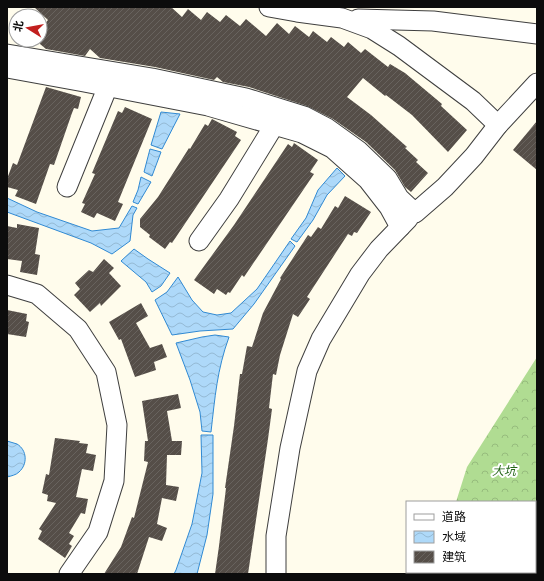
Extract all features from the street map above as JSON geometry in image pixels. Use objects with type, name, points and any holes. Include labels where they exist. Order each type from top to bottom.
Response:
[{"type":"street","points":[[269,7],[342,18],[433,21],[537,34]]},
{"type":"street","points":[[342,18],[372,29],[399,46],[473,101],[498,125]]},
{"type":"street","points":[[7,54],[109,79]]},
{"type":"street","points":[[7,68],[109,79],[152,78],[246,98],[279,117],[302,133],[332,148],[368,180],[389,207],[400,227]]},
{"type":"street","points":[[67,187],[109,79]]},
{"type":"street","points":[[276,574],[276,536],[290,448],[307,371],[321,339],[360,274],[379,249],[415,213],[446,187],[474,156],[498,125],[537,83]]},
{"type":"street","points":[[279,117],[304,116],[327,128],[359,151],[387,178],[399,198],[415,213]]},
{"type":"street","points":[[199,241],[229,199],[279,117]]},
{"type":"street","points":[[7,285],[37,294],[78,329],[106,372],[117,425],[114,481],[98,532],[69,574]]},
{"type":"green space","name":"大坑","points":[[537,357],[537,574],[432,574],[536,573],[536,501],[456,501],[467,467]]},
{"type":"water","points":[[161,112],[180,114],[162,149],[151,145]]},
{"type":"water","points":[[150,149],[161,152],[152,176],[144,172]]},
{"type":"water","points":[[337,168],[345,176],[327,195],[313,220],[297,242],[291,239],[306,218],[318,190]]},
{"type":"water","points":[[141,177],[151,182],[138,204],[133,202]]},
{"type":"water","points":[[7,198],[37,212],[92,231],[119,228],[132,206],[137,208],[133,215],[130,241],[112,254],[91,243],[7,212]]},
{"type":"water","points":[[290,241],[295,246],[254,304],[233,329],[200,331],[172,335],[155,300],[167,292],[178,277],[192,300],[203,312],[217,315],[231,313],[257,289]]},
{"type":"water","points":[[134,249],[170,273],[161,286],[152,292],[146,282],[121,261]]},
{"type":"water","points":[[215,335],[229,337],[219,372],[211,432],[202,431],[200,412],[176,343]]},
{"type":"water","points":[[201,435],[213,435],[213,494],[207,535],[197,574],[174,574],[192,524],[202,473]]},
{"type":"water","points":[[7,441],[17,444],[23,450],[25,461],[19,472],[15,475],[7,477]]},
{"type":"building","points":[[34,7],[171,7],[182,17],[188,9],[201,20],[207,12],[220,22],[226,15],[240,26],[246,19],[266,36],[277,23],[289,34],[295,26],[309,37],[313,31],[327,42],[331,37],[344,47],[348,42],[361,53],[365,49],[388,67],[390,64],[405,73],[442,104],[441,106],[467,130],[448,152],[412,115],[363,78],[347,97],[371,115],[407,147],[405,148],[418,160],[416,162],[428,173],[411,192],[405,187],[395,170],[366,142],[333,119],[307,106],[249,87],[223,82],[217,77],[214,80],[155,67],[100,58],[90,49],[85,56],[46,49],[45,48],[48,48],[48,8]]},
{"type":"building","points":[[46,87],[81,97],[78,109],[74,108],[72,113],[54,165],[50,164],[36,204],[15,196],[18,190],[7,187],[7,179],[13,163],[17,165]]},
{"type":"building","points":[[125,107],[152,119],[118,202],[123,204],[115,221],[97,213],[94,218],[81,212],[85,204],[82,203],[95,174],[92,173],[118,111],[122,113]]},
{"type":"building","points":[[212,119],[237,132],[235,136],[241,140],[172,243],[170,242],[165,249],[149,237],[150,235],[140,227],[140,219],[158,197],[205,124],[208,126]]},
{"type":"building","points":[[537,121],[537,170],[513,150]]},
{"type":"building","points":[[294,143],[318,160],[310,172],[314,174],[244,277],[242,275],[230,293],[228,292],[226,295],[217,289],[214,294],[194,280],[234,225],[288,144],[292,147]]},
{"type":"building","points":[[345,196],[371,212],[357,233],[354,232],[352,236],[348,234],[307,297],[310,299],[298,317],[293,314],[280,355],[276,375],[273,374],[269,408],[272,409],[248,574],[215,574],[240,374],[242,374],[247,346],[252,347],[263,313],[281,279],[280,278],[308,235],[311,237],[318,227],[321,229],[335,206],[338,208]]},
{"type":"building","points":[[17,224],[39,228],[35,254],[40,255],[37,275],[20,272],[22,261],[7,259],[7,226],[17,228]]},
{"type":"building","points":[[104,259],[114,268],[109,273],[121,286],[101,306],[100,303],[90,312],[74,295],[80,289],[75,283],[89,270],[93,272]]},
{"type":"building","points":[[141,303],[148,316],[136,323],[150,348],[162,344],[167,357],[154,362],[156,370],[135,377],[121,339],[119,340],[109,322]]},
{"type":"building","points":[[7,310],[27,314],[26,321],[29,322],[26,337],[7,334]]},
{"type":"building","points":[[178,394],[181,408],[167,411],[172,441],[182,441],[181,455],[167,455],[166,485],[179,487],[176,501],[162,498],[157,524],[167,528],[162,541],[149,537],[137,574],[104,574],[121,547],[132,517],[134,518],[148,462],[144,461],[145,441],[148,441],[142,401]]},
{"type":"building","points":[[55,438],[80,441],[79,443],[88,444],[86,453],[96,455],[93,471],[82,469],[76,497],[88,499],[85,514],[81,513],[69,533],[74,536],[69,544],[72,546],[65,558],[38,539],[42,531],[39,529],[56,503],[47,501],[48,495],[42,493],[46,474],[49,475]]}]
